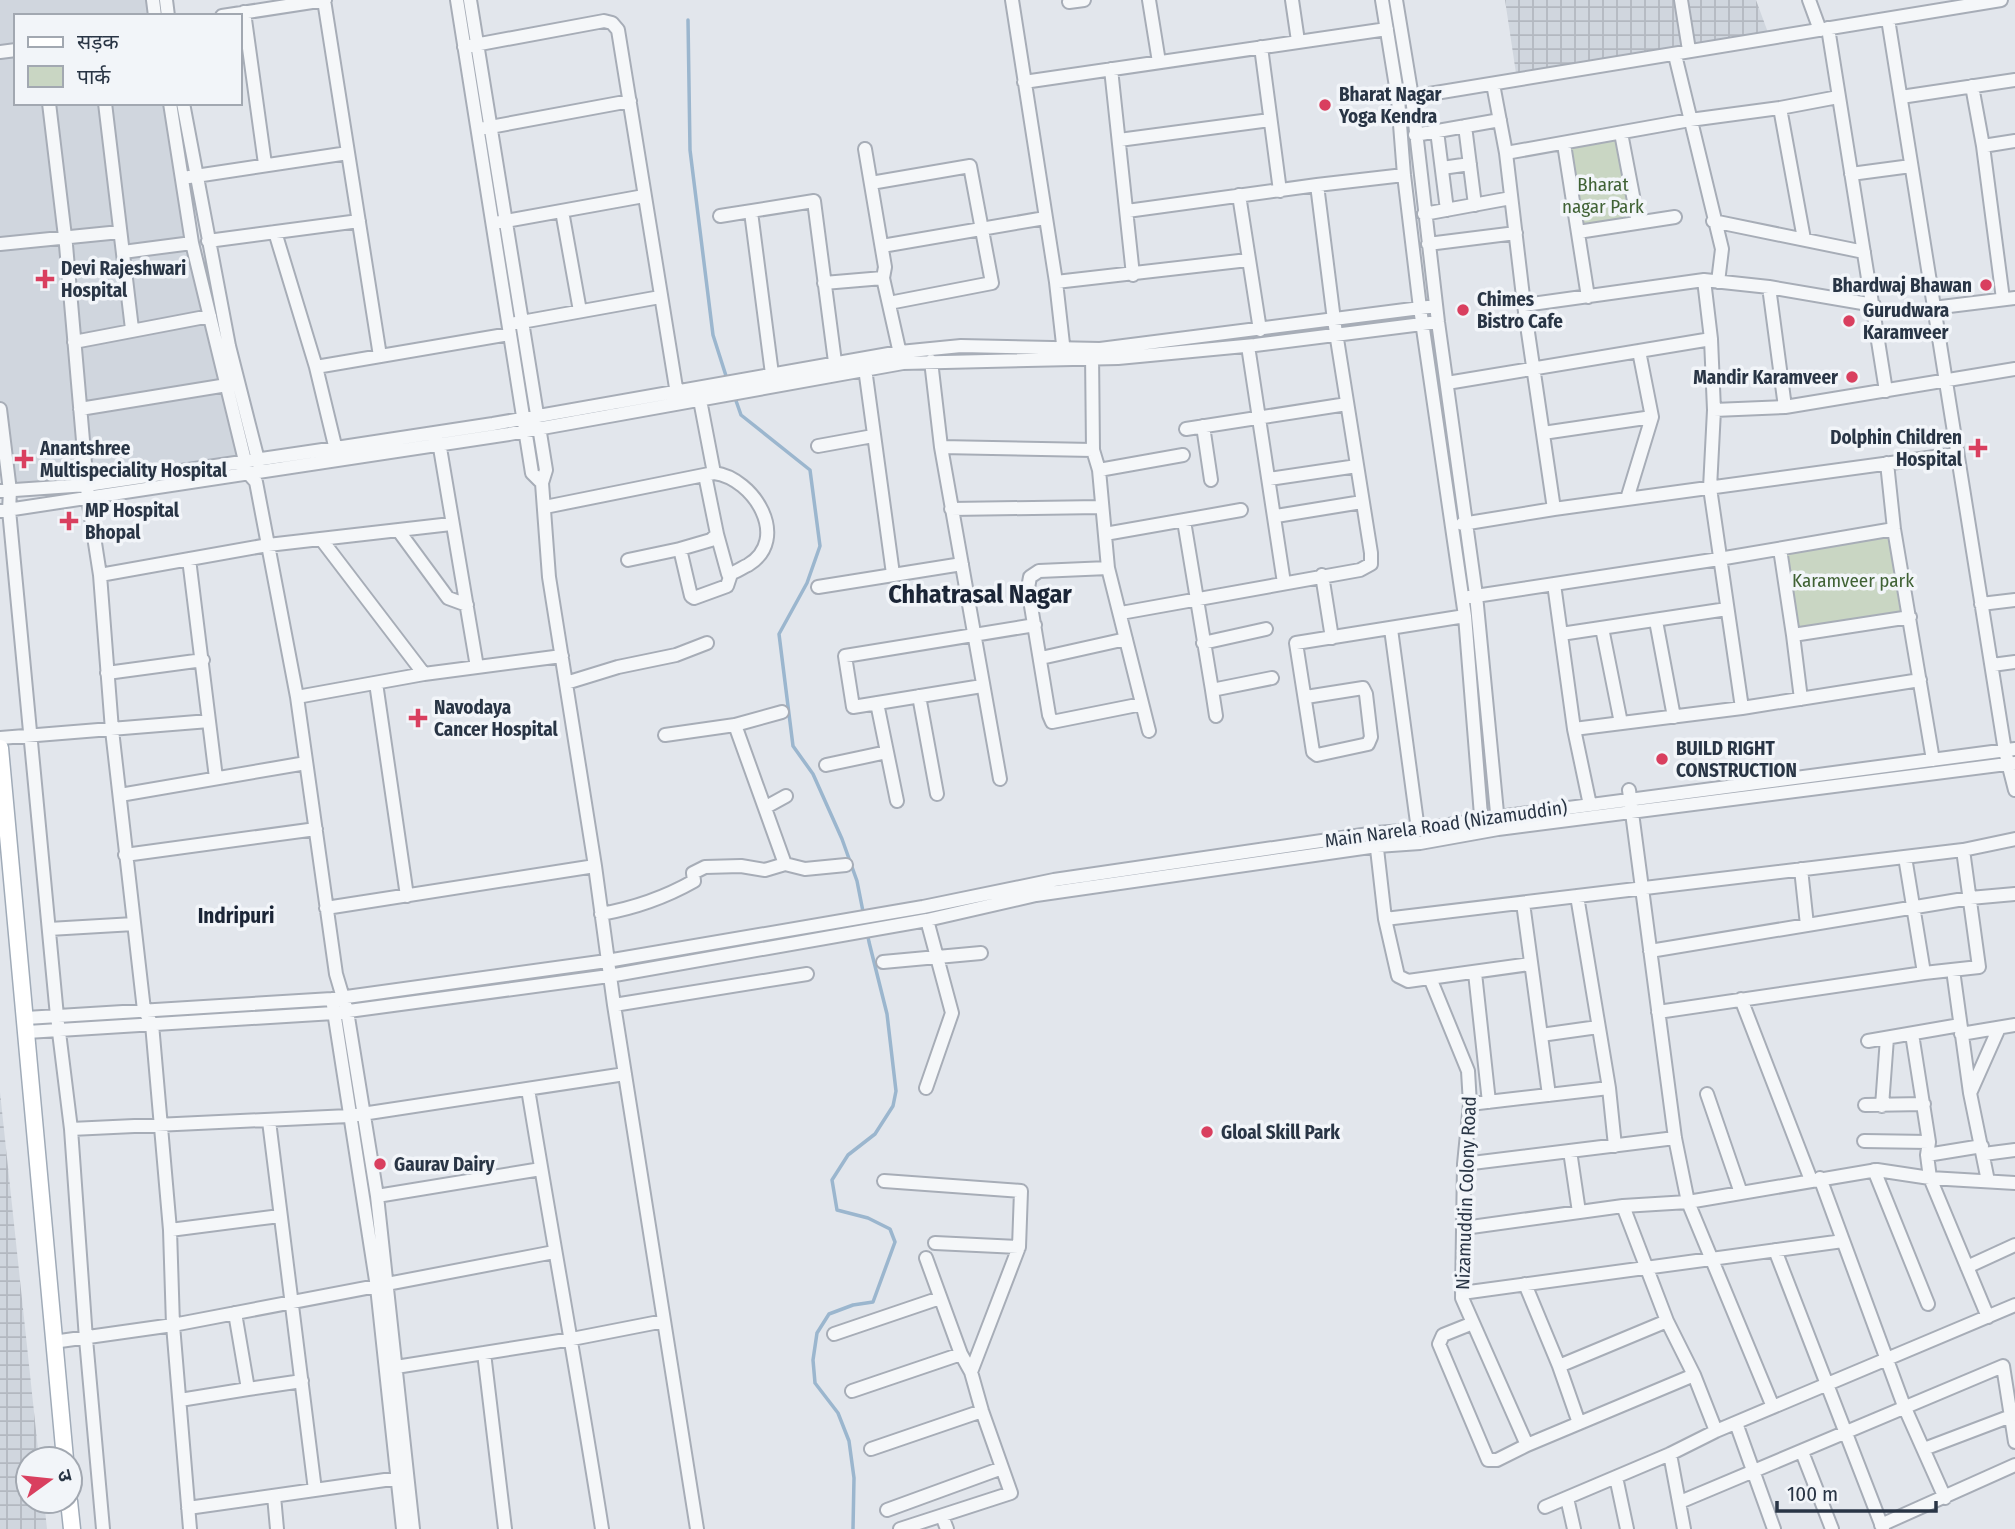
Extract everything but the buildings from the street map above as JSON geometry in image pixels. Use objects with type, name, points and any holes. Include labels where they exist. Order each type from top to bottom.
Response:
[{"type":"main road","points":[[0,748],[64,1445]]},
{"type":"main road","points":[[0,804],[58,1445]]},
{"type":"street","points":[[233,14],[325,0],[380,356]]},
{"type":"street","points":[[457,0],[470,46],[499,222],[509,329],[532,473],[542,483]]},
{"type":"street","points":[[470,0],[470,46]]},
{"type":"street","points":[[1012,0],[1056,282],[1064,353]]},
{"type":"street","points":[[1069,2],[1084,0]]},
{"type":"street","points":[[1149,0],[1159,62]]},
{"type":"street","points":[[1292,0],[1298,41]]},
{"type":"street","points":[[1382,0],[1398,99],[1420,308],[1465,616],[1482,825]]},
{"type":"street","points":[[1396,0],[1412,97],[1424,214],[1476,595],[1498,823]]},
{"type":"street","points":[[1681,0],[1689,50]]},
{"type":"street","points":[[1809,0],[1824,29],[1838,97],[1886,391]]},
{"type":"street","points":[[1398,99],[2001,0]]},
{"type":"street","points":[[244,12],[265,164]]},
{"type":"street","points":[[1888,19],[1944,380],[2015,790]]},
{"type":"street","points":[[470,46],[604,20],[612,23],[618,30],[678,398]]},
{"type":"street","points":[[1024,82],[1387,29]]},
{"type":"street","points":[[1261,47],[1280,191]]},
{"type":"street","points":[[1675,55],[1713,221],[1722,249],[1718,282]]},
{"type":"street","points":[[1111,69],[1133,275]]},
{"type":"street","points":[[1901,97],[2015,80]]},
{"type":"street","points":[[1493,84],[1506,153],[1524,306],[1554,509]]},
{"type":"street","points":[[1933,308],[2009,298],[1972,86]]},
{"type":"street","points":[[1506,153],[1838,97]]},
{"type":"street","points":[[484,128],[630,101]]},
{"type":"street","points":[[49,105],[65,237],[88,491],[100,575],[125,855],[144,1010],[152,1024],[170,1230],[173,1325],[190,1529]]},
{"type":"street","points":[[105,105],[132,329]]},
{"type":"street","points":[[170,105],[192,243],[227,385],[253,469]]},
{"type":"street","points":[[183,105],[297,697],[338,998],[364,1114],[377,1196],[382,1285],[403,1477],[413,1529]]},
{"type":"street","points":[[1780,108],[1804,239]]},
{"type":"street","points":[[1119,140],[1270,120]]},
{"type":"street","points":[[1415,135],[1500,120]]},
{"type":"street","points":[[1465,126],[1475,205]]},
{"type":"street","points":[[1437,131],[1447,210]]},
{"type":"street","points":[[1621,133],[1639,222]]},
{"type":"street","points":[[1983,146],[2015,141]]},
{"type":"street","points":[[1564,144],[1588,297]]},
{"type":"street","points":[[865,149],[885,267],[883,278],[901,358]]},
{"type":"street","points":[[182,177],[348,153]]},
{"type":"street","points":[[1442,168],[1470,164]]},
{"type":"street","points":[[871,183],[970,166],[992,284],[889,303]]},
{"type":"street","points":[[1851,174],[1911,166]]},
{"type":"street","points":[[1126,211],[1317,184],[1404,175]]},
{"type":"street","points":[[1121,613],[1360,570],[1371,564],[1334,320],[1317,184]]},
{"type":"street","points":[[1240,195],[1260,330]]},
{"type":"street","points":[[499,222],[644,196]]},
{"type":"street","points":[[1424,214],[1511,198]]},
{"type":"street","points":[[720,216],[814,201],[835,362]]},
{"type":"street","points":[[562,211],[580,311]]},
{"type":"street","points":[[751,212],[772,374]]},
{"type":"street","points":[[1578,232],[1675,217]]},
{"type":"street","points":[[882,246],[1045,218]]},
{"type":"street","points":[[208,241],[359,221]]},
{"type":"street","points":[[1713,221],[1864,252]]},
{"type":"street","points":[[499,222],[522,321],[539,422],[546,470],[542,483],[549,577],[697,1529]]},
{"type":"street","points":[[0,244],[120,232]]},
{"type":"street","points":[[275,232],[316,368],[337,454]]},
{"type":"street","points":[[1428,244],[1516,233]]},
{"type":"street","points":[[122,252],[192,243]]},
{"type":"street","points":[[1056,282],[1248,260]]},
{"type":"street","points":[[824,283],[883,278]]},
{"type":"street","points":[[1524,306],[1704,280],[1769,287],[1874,305]]},
{"type":"street","points":[[1704,280],[1711,339],[1713,410],[1710,488],[1742,708]]},
{"type":"street","points":[[1769,287],[1785,407]]},
{"type":"street","points":[[316,368],[509,329],[522,321],[660,297]]},
{"type":"street","points":[[1092,354],[1436,306]]},
{"type":"street","points":[[74,342],[210,316]]},
{"type":"street","points":[[678,398],[714,398],[864,363],[961,346],[1092,354],[1248,346],[1438,322]]},
{"type":"street","points":[[1447,383],[1711,339]]},
{"type":"street","points":[[1248,346],[1276,516],[1284,583]]},
{"type":"street","points":[[1627,499],[1652,417],[1639,351]]},
{"type":"street","points":[[901,358],[931,361],[1064,353]]},
{"type":"street","points":[[1092,354],[1093,450],[1099,470],[1108,568],[1149,731]]},
{"type":"street","points":[[931,361],[951,509],[1000,779]]},
{"type":"street","points":[[4,511],[88,491],[253,469],[678,398],[714,384],[835,362],[864,363]]},
{"type":"street","points":[[864,363],[893,574]]},
{"type":"street","points":[[1713,410],[1785,407],[2015,369]]},
{"type":"street","points":[[80,410],[227,385]]},
{"type":"street","points":[[700,400],[718,534],[727,572],[731,574]]},
{"type":"street","points":[[1186,429],[1347,404]]},
{"type":"street","points":[[0,409],[4,511],[31,737],[58,1030],[71,1129],[103,1529]]},
{"type":"street","points":[[1542,433],[1652,417]]},
{"type":"street","points":[[1203,426],[1211,480]]},
{"type":"street","points":[[818,446],[873,436]]},
{"type":"street","points":[[438,438],[477,667]]},
{"type":"street","points":[[941,447],[1093,450]]},
{"type":"street","points":[[1451,526],[1554,509],[1957,454]]},
{"type":"street","points":[[1099,470],[1183,455]]},
{"type":"street","points":[[1887,463],[1894,530],[1933,760]]},
{"type":"street","points":[[1269,479],[1357,466]]},
{"type":"street","points":[[545,507],[710,474],[725,475],[761,504],[768,531],[765,550],[758,559],[731,574],[727,586],[694,598],[691,596],[680,549]]},
{"type":"street","points":[[5,491],[88,491]]},
{"type":"street","points":[[1276,516],[1362,502]]},
{"type":"street","points":[[951,509],[1101,507]]},
{"type":"street","points":[[1105,534],[1241,510]]},
{"type":"street","points":[[1184,521],[1216,716]]},
{"type":"street","points":[[100,575],[268,545],[451,524]]},
{"type":"street","points":[[398,530],[448,598],[467,605]]},
{"type":"street","points":[[1461,598],[1894,530]]},
{"type":"street","points":[[628,560],[680,549],[711,540],[718,534]]},
{"type":"street","points":[[321,539],[425,674]]},
{"type":"street","points":[[1780,549],[1801,699]]},
{"type":"street","points":[[189,559],[216,778]]},
{"type":"street","points":[[818,587],[962,565]]},
{"type":"street","points":[[1108,568],[1039,571],[1030,577],[1028,588],[1052,722],[1142,704]]},
{"type":"street","points":[[1322,575],[1332,638]]},
{"type":"street","points":[[1554,584],[1574,729],[1590,805]]},
{"type":"street","points":[[1981,604],[2015,600]]},
{"type":"street","points":[[1561,634],[1727,609]]},
{"type":"street","points":[[1306,697],[1363,688],[1371,737],[1368,744],[1317,755],[1313,752],[1296,643],[1465,616]]},
{"type":"street","points":[[1793,635],[1910,617]]},
{"type":"street","points":[[1656,621],[1674,717]]},
{"type":"street","points":[[982,686],[853,707],[845,656],[1035,625]]},
{"type":"street","points":[[1602,628],[1621,723]]},
{"type":"street","points":[[1203,643],[1266,629]]},
{"type":"street","points":[[1391,629],[1418,830]]},
{"type":"street","points":[[1041,658],[1126,639]]},
{"type":"street","points":[[566,683],[618,667],[677,655],[707,643]]},
{"type":"street","points":[[297,697],[425,674],[562,656]]},
{"type":"street","points":[[107,673],[203,660]]},
{"type":"street","points":[[1992,665],[2015,662]]},
{"type":"street","points":[[1212,690],[1272,678]]},
{"type":"street","points":[[1574,729],[1742,708],[1920,680]]},
{"type":"street","points":[[376,683],[407,896]]},
{"type":"street","points":[[919,696],[936,794]]},
{"type":"street","points":[[877,703],[897,801]]},
{"type":"street","points":[[665,735],[735,725],[782,712]]},
{"type":"street","points":[[0,738],[209,721]]},
{"type":"street","points":[[735,725],[785,864]]},
{"type":"street","name":"Main Narela Road (Nizamuddin)","points":[[1498,823],[1590,805],[2010,750]]},
{"type":"street","points":[[826,765],[887,752]]},
{"type":"street","points":[[120,795],[306,763]]},
{"type":"street","name":"Main Narela Road (Nizamuddin)","points":[[26,1025],[58,1030],[341,1012],[609,976],[927,920],[1036,895],[1376,840],[1418,830],[1498,823],[1631,800],[2012,763]]},
{"type":"street","points":[[766,807],[786,796]]},
{"type":"street","points":[[1631,800],[1675,1138],[1688,1202],[1773,1407]]},
{"type":"street","name":"Main Narela Road (Nizamuddin)","points":[[26,1025],[57,1016],[338,998],[607,961],[923,907],[1054,880],[1376,840],[1420,843],[1482,825]]},
{"type":"street","points":[[125,855],[316,830]]},
{"type":"street","points":[[1385,919],[1963,850],[2015,839]]},
{"type":"street","points":[[1376,840],[1385,919],[1398,976],[1408,981],[1530,964]]},
{"type":"street","points":[[1658,1012],[1979,967],[1963,850]]},
{"type":"street","points":[[1906,857],[1924,973]]},
{"type":"street","points":[[601,914],[634,908],[671,894],[694,881],[694,873],[705,867],[741,866],[765,870],[785,864],[805,869],[810,866],[846,865]]},
{"type":"street","points":[[326,908],[595,866]]},
{"type":"street","points":[[1801,869],[1807,925]]},
{"type":"street","points":[[1650,951],[1970,898],[2015,894]]},
{"type":"street","points":[[1577,896],[1609,1088],[1615,1146]]},
{"type":"street","points":[[1523,903],[1549,1095]]},
{"type":"street","points":[[926,1088],[952,1013],[927,920]]},
{"type":"street","points":[[49,929],[134,923]]},
{"type":"street","points":[[883,962],[981,953]]},
{"type":"street","points":[[1953,970],[1970,1093],[1988,1181]]},
{"type":"street","name":"Nizamuddin Colony Road","points":[[1475,973],[1489,1102]]},
{"type":"street","points":[[614,1005],[807,974]]},
{"type":"street","name":"Nizamuddin Colony Road","points":[[1430,978],[1468,1071],[1470,1104],[1464,1164],[1462,1298],[1527,1445]]},
{"type":"street","points":[[1741,999],[1843,1241],[1886,1359],[1945,1498]]},
{"type":"street","points":[[341,1012],[349,1116],[396,1367],[403,1477],[403,1529]]},
{"type":"street","points":[[1868,1041],[1912,1034],[2015,1025]]},
{"type":"street","points":[[1541,1035],[1598,1027]]},
{"type":"street","points":[[1970,1093],[2000,1028]]},
{"type":"street","points":[[1912,1034],[1924,1104],[1930,1178],[1988,1317]]},
{"type":"street","points":[[1882,1106],[1887,1038]]},
{"type":"street","points":[[71,1129],[349,1116],[625,1074]]},
{"type":"street","points":[[1470,1104],[1609,1088]]},
{"type":"street","points":[[528,1090],[602,1529]]},
{"type":"street","points":[[1707,1094],[1741,1193]]},
{"type":"street","points":[[1865,1105],[1924,1104]]},
{"type":"street","points":[[269,1121],[315,1490]]},
{"type":"street","points":[[1464,1164],[1675,1138]]},
{"type":"street","points":[[1864,1141],[1928,1149],[2015,1150]]},
{"type":"street","points":[[1570,1151],[1579,1212]]},
{"type":"street","points":[[377,1196],[541,1169]]},
{"type":"street","points":[[1874,1170],[1928,1304]]},
{"type":"street","points":[[1464,1228],[1623,1206],[1688,1202],[1874,1170],[1930,1178],[2015,1183]]},
{"type":"street","points":[[884,1181],[1021,1191],[1019,1247],[971,1372]]},
{"type":"street","points":[[1623,1206],[1667,1321],[1694,1375],[1716,1431]]},
{"type":"street","points":[[170,1230],[280,1216]]},
{"type":"street","points":[[1462,1293],[1843,1241]]},
{"type":"street","points":[[935,1243],[1019,1247]]},
{"type":"street","points":[[1967,1267],[2015,1245]]},
{"type":"street","points":[[1775,1250],[1882,1527],[2015,1465]]},
{"type":"street","points":[[53,1342],[235,1314],[554,1252]]},
{"type":"street","points":[[900,1529],[1011,1493],[971,1372],[961,1354],[926,1258]]},
{"type":"street","points":[[1525,1284],[1579,1423]]},
{"type":"street","points":[[834,1334],[940,1298]]},
{"type":"street","points":[[1545,1507],[1670,1454],[1716,1431],[2015,1305]]},
{"type":"street","points":[[235,1314],[248,1389]]},
{"type":"street","points":[[396,1367],[572,1339],[664,1321]]},
{"type":"street","points":[[1559,1366],[1667,1321]]},
{"type":"street","points":[[1473,1323],[1443,1335],[1439,1344],[1488,1460],[1497,1460],[1694,1375]]},
{"type":"street","points":[[484,1353],[505,1529]]},
{"type":"street","points":[[852,1391],[961,1354]]},
{"type":"street","points":[[1681,1502],[2009,1364],[2015,1441]]},
{"type":"street","points":[[180,1400],[302,1381]]},
{"type":"street","points":[[871,1449],[982,1411]]},
{"type":"street","points":[[1924,1449],[2011,1416]]},
{"type":"street","points":[[1737,1423],[1774,1529]]},
{"type":"street","points":[[1802,1452],[1832,1529]]},
{"type":"street","points":[[1670,1454],[1684,1529]]},
{"type":"street","points":[[887,1510],[1002,1468]]},
{"type":"street","points":[[188,1508],[403,1477]]},
{"type":"street","points":[[1616,1477],[1627,1529]]},
{"type":"street","points":[[274,1496],[277,1529]]},
{"type":"street","points":[[1567,1498],[1574,1529]]},
{"type":"street","points":[[942,1516],[947,1529]]},
{"type":"shaded area","points":[[0,0],[153,0],[155,14],[14,14],[14,105],[170,105],[192,243],[239,463],[10,491],[0,409]]},
{"type":"shaded area","points":[[1505,0],[1756,0],[1770,38],[1517,80]]},
{"type":"shaded area","points":[[0,1092],[38,1445],[14,1445],[14,1515],[46,1515],[47,1529],[0,1529]]},
{"type":"green space","name":"Bharat nagar Park","points":[[1617,138],[1634,218],[1582,227],[1569,147]]},
{"type":"green space","name":"Karamveer park","points":[[1892,533],[1905,613],[1796,629],[1784,551]]},
{"type":"waterway","points":[[688,20],[690,150],[713,335],[727,379]]},
{"type":"waterway","points":[[734,395],[741,415],[810,470],[820,546],[807,583],[779,634],[793,746],[813,774],[842,839],[857,881],[887,1014],[896,1091],[893,1106],[875,1134],[848,1155],[832,1180],[837,1210],[868,1218],[890,1229],[895,1242],[873,1302],[853,1305],[829,1314],[817,1333],[813,1360],[815,1383],[838,1413],[849,1441],[854,1478],[853,1529]]},
{"type":"place","name":"Bharat Nagar Yoga Kendra","points":[[1325,105]]},
{"type":"place","name":"Devi Rajeshwari Hospital","points":[[45,279]]},
{"type":"place","name":"Bhardwaj Bhawan","points":[[1986,285]]},
{"type":"place","name":"Chimes Bistro Cafe","points":[[1463,310]]},
{"type":"place","name":"Gurudwara Karamveer","points":[[1849,321]]},
{"type":"place","name":"Mandir Karamveer","points":[[1852,377]]},
{"type":"place","name":"Dolphin Children Hospital","points":[[1978,448]]},
{"type":"place","name":"Anantshree Multispeciality Hospital","points":[[24,459]]},
{"type":"place","name":"MP Hospital Bhopal","points":[[69,521]]},
{"type":"place","name":"Navodaya Cancer Hospital","points":[[418,718]]},
{"type":"place","name":"BUILD RIGHT CONSTRUCTION","points":[[1662,759]]},
{"type":"place","name":"Gloal Skill Park","points":[[1207,1132]]},
{"type":"place","name":"Gaurav Dairy","points":[[380,1164]]},
{"type":"district","name":"Chhatrasal Nagar","points":[[980,594]]},
{"type":"district","name":"Indripuri","points":[[236,916]]}]
